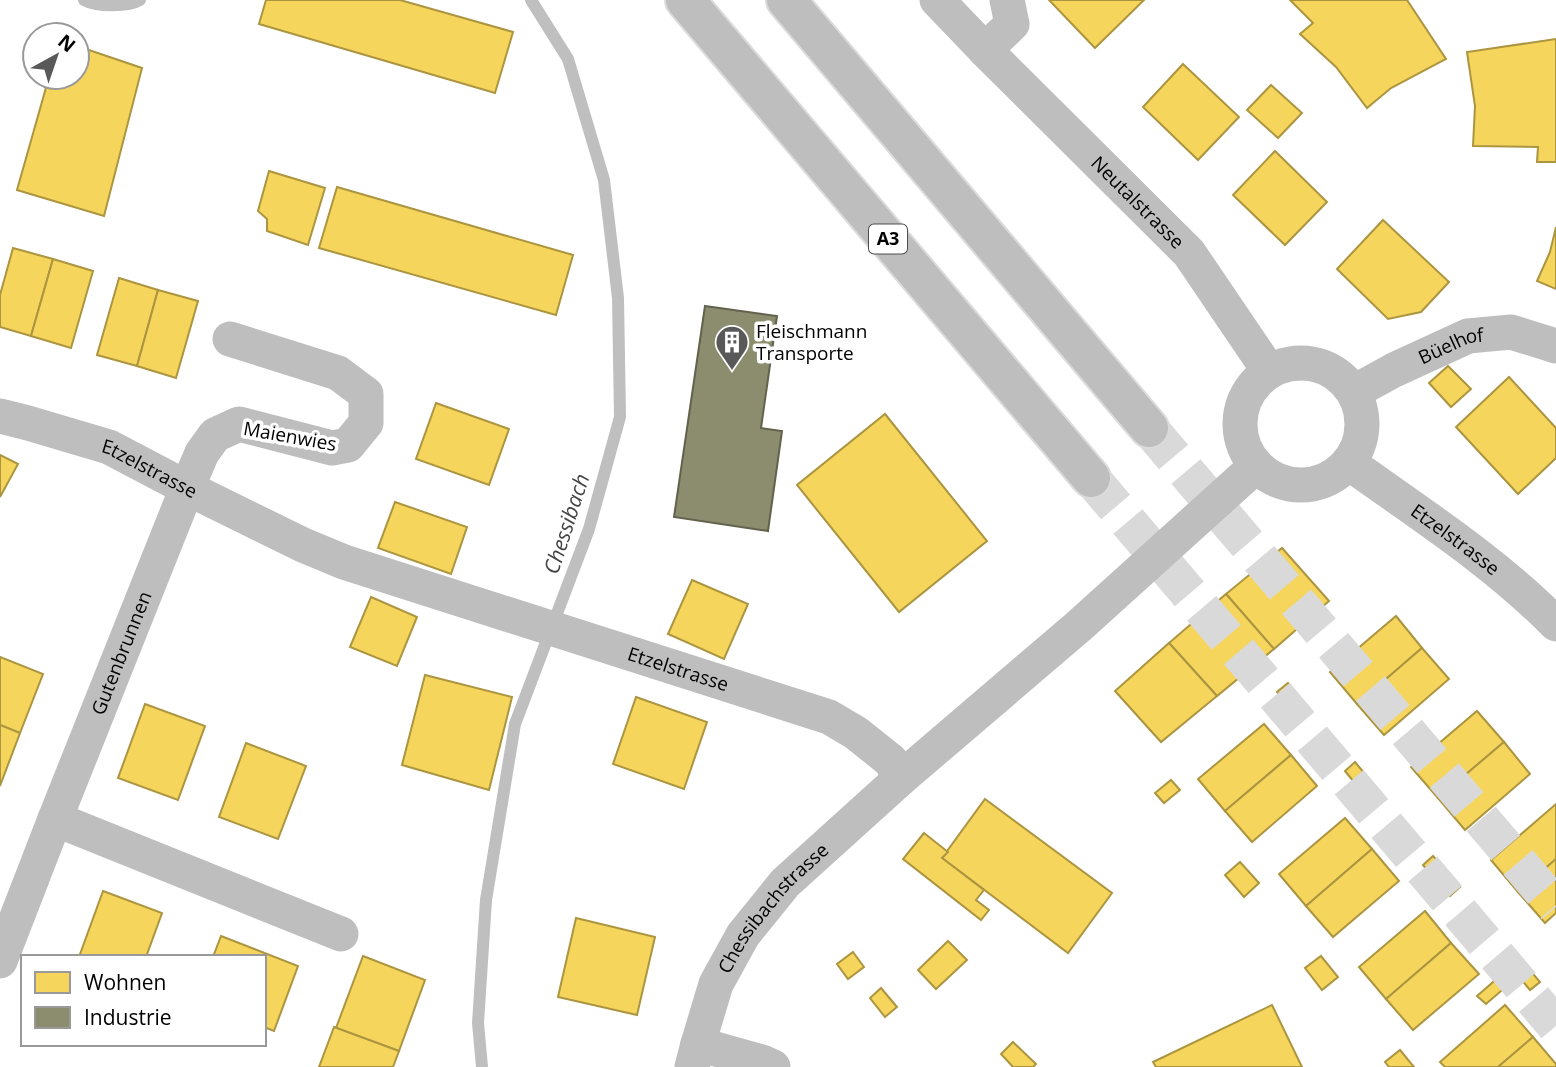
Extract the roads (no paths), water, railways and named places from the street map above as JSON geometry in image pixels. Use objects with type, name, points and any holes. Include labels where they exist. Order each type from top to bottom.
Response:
[{"type":"highway","name":"A3","points":[[685,0],[1091,478]]},
{"type":"highway","points":[[786,0],[1149,428]]},
{"type":"street","name":"Neutalstrasse","points":[[937,0],[1189,253],[1269,371]]},
{"type":"street","points":[[985,50],[1012,24],[1007,0]]},
{"type":"street","name":"Büelhof","points":[[1354,392],[1394,370],[1468,336],[1511,332],[1556,346]]},
{"type":"street","name":"Maienwies","points":[[187,488],[202,453],[215,435],[239,424],[332,448],[348,445],[366,423],[366,394],[338,373],[230,339]]},
{"type":"street","points":[[1300,362],[1330,370],[1354,392],[1362,416],[1361,440],[1349,463],[1330,479],[1305,486],[1279,482],[1255,466],[1241,440],[1240,414],[1250,388],[1269,371],[1300,362]]},
{"type":"street","name":"Etzelstrasse","points":[[0,416],[109,447],[303,545],[345,562],[829,717],[856,733],[891,761],[900,779]]},
{"type":"street","name":"Etzelstrasse","points":[[1349,463],[1467,547],[1532,599],[1556,624]]},
{"type":"street","points":[[900,779],[1079,626],[1255,466]]},
{"type":"street","name":"Gutenbrunnen","points":[[0,961],[187,488]]},
{"type":"street","name":"Chessibachstrasse","points":[[695,1056],[716,984],[743,935],[785,883],[900,779]]},
{"type":"street","points":[[55,819],[341,933]]},
{"type":"street","points":[[695,1056],[762,1062],[773,1067]]},
{"type":"waterway","points":[[84,0],[112,5],[140,0]]},
{"type":"waterway","name":"Chessibach","points":[[482,1067],[478,1023],[486,900],[515,724],[589,529],[620,417],[618,298],[604,180],[568,59],[531,0]]},
{"type":"tunnel","points":[[1149,428],[1556,907]]},
{"type":"tunnel","points":[[1091,478],[1556,1026]]},
{"type":"place","name":"Fleischmann Transporte","points":[[732,372]]}]
